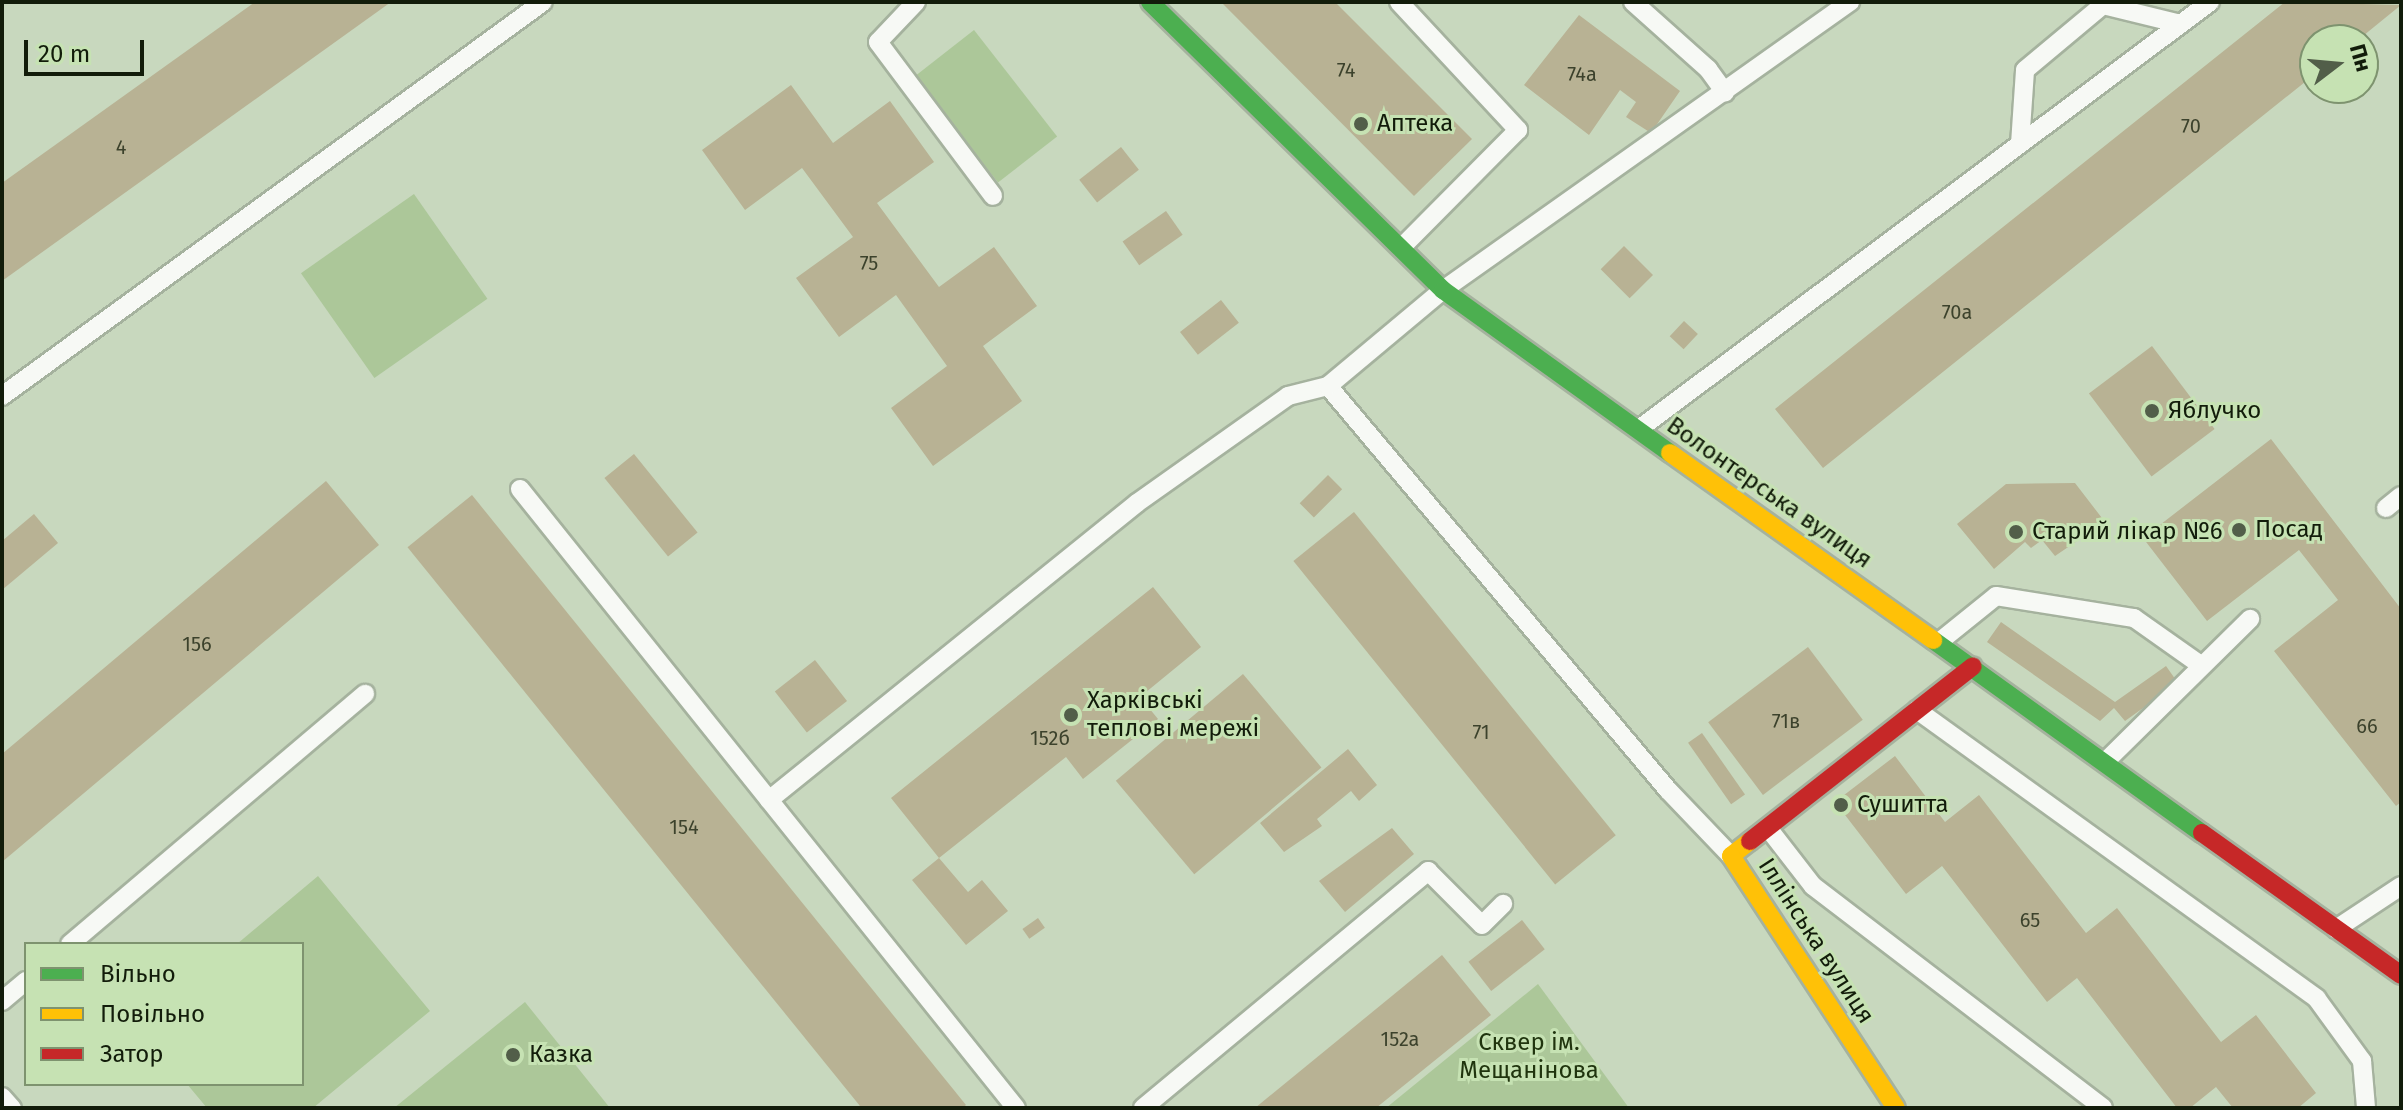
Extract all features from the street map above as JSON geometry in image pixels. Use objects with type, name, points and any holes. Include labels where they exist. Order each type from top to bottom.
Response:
[{"type":"main road","name":"Волонтерська вулиця","points":[[1150,2],[1443,290],[1973,666],[2401,975]]},
{"type":"main road","name":"Іллінська вулиця","points":[[1896,1108],[1731,856],[1973,666]]},
{"type":"lane","points":[[2,396],[543,2]]},
{"type":"lane","points":[[916,2],[878,42],[993,196]]},
{"type":"lane","points":[[1399,2],[1518,130],[1399,250]]},
{"type":"lane","points":[[1633,2],[1708,69],[1725,92]]},
{"type":"lane","points":[[769,800],[1137,503],[1288,396],[1328,386],[1443,290],[1850,2]]},
{"type":"lane","points":[[1638,430],[2210,2]]},
{"type":"lane","points":[[2020,144],[2025,70],[2103,5],[2181,24]]},
{"type":"lane","points":[[1328,386],[1668,790],[1731,856]]},
{"type":"lane","points":[[520,489],[1016,1108]]},
{"type":"lane","points":[[2386,508],[2401,496]]},
{"type":"lane","points":[[1939,642],[1996,596],[2134,618],[2202,666]]},
{"type":"lane","points":[[2105,762],[2250,619]]},
{"type":"lane","points":[[72,942],[365,694]]},
{"type":"lane","points":[[1917,710],[2317,999],[2362,1061],[2366,1108]]},
{"type":"lane","points":[[1768,828],[1813,886],[2103,1108]]},
{"type":"lane","points":[[1143,1108],[1428,871],[1482,925],[1503,904]]},
{"type":"lane","points":[[2336,929],[2401,886]]},
{"type":"lane","points":[[2,1001],[24,983]]},
{"type":"lane","points":[[2,1097],[12,1108]]},
{"type":"green space","points":[[974,30],[1057,136],[998,183],[915,76]]},
{"type":"green space","points":[[414,194],[487,299],[374,378],[301,273]]},
{"type":"green space","points":[[318,876],[430,1011],[313,1108],[207,1108],[189,1086],[304,1086],[304,942],[239,942]]},
{"type":"green space","name":"Сквер ім. Мещанінова","points":[[1538,984],[1629,1108],[1386,1108]]},
{"type":"green space","name":"Казка","points":[[525,1002],[610,1108],[394,1108]]},
{"type":"building","points":[[255,2],[391,2],[2,281],[2,183]]},
{"type":"building","points":[[1221,2],[1335,2],[1472,139],[1414,196]]},
{"type":"building","points":[[2285,2],[2401,5],[2378,24],[2299,24],[2299,87],[1823,468],[1775,409]]},
{"type":"building","points":[[1579,15],[1680,91],[1651,133],[1626,117],[1636,102],[1620,90],[1589,135],[1524,85]]},
{"type":"building","points":[[791,85],[833,143],[890,101],[934,162],[877,203],[939,287],[994,247],[1037,306],[983,346],[1022,401],[933,466],[891,408],[947,366],[896,295],[839,337],[796,278],[853,237],[802,168],[745,210],[702,150]]},
{"type":"building","points":[[1121,147],[1139,170],[1097,202],[1079,180]]},
{"type":"building","points":[[1166,211],[1183,235],[1139,265],[1123,241]]},
{"type":"building","points":[[1624,246],[1653,275],[1630,298],[1601,269]]},
{"type":"building","points":[[1221,300],[1239,323],[1198,355],[1180,332]]},
{"type":"building","points":[[1684,321],[1698,334],[1684,349],[1670,336]]},
{"type":"building","name":"Яблучко","points":[[2152,346],[2215,429],[2151,477],[2089,394]]},
{"type":"building","points":[[2271,439],[2401,609],[2401,802],[2396,806],[2274,651],[2338,600],[2299,550],[2207,621],[2143,538]]},
{"type":"building","points":[[634,454],[698,532],[668,556],[604,478]]},
{"type":"building","points":[[1328,475],[1342,489],[1314,517],[1300,503]]},
{"type":"building","points":[[326,481],[379,545],[2,862],[2,754]]},
{"type":"building","points":[[2075,483],[2105,522],[2055,556],[2042,540],[2031,548],[2025,542],[1994,569],[1957,524],[2006,484]]},
{"type":"building","points":[[472,495],[966,1105],[962,1108],[862,1108],[407,547]]},
{"type":"building","points":[[1354,512],[1616,835],[1555,884],[1293,561]]},
{"type":"building","points":[[34,514],[58,543],[2,590],[2,541]]},
{"type":"building","points":[[1153,587],[1201,647],[1140,697],[1158,719],[1083,779],[1066,757],[939,858],[891,798]]},
{"type":"building","points":[[2001,622],[2115,702],[2166,666],[2178,683],[2125,721],[2114,708],[2100,721],[1987,642]]},
{"type":"building","points":[[1808,647],[1863,720],[1763,795],[1708,722]]},
{"type":"building","points":[[815,660],[847,701],[807,732],[775,691]]},
{"type":"building","points":[[1243,674],[1321,767],[1194,874],[1116,781]]},
{"type":"building","points":[[1702,733],[1745,794],[1731,804],[1688,743]]},
{"type":"building","points":[[1348,749],[1377,785],[1359,801],[1351,791],[1317,819],[1322,826],[1284,852],[1260,823]]},
{"type":"building","points":[[1895,756],[1945,822],[1979,795],[2086,933],[2117,908],[2221,1042],[2256,1015],[2316,1093],[2298,1108],[2233,1108],[2216,1087],[2190,1108],[2177,1108],[2077,978],[2047,1002],[1942,866],[1906,894],[1835,802]]},
{"type":"building","points":[[1392,828],[1414,854],[1345,912],[1319,881]]},
{"type":"building","points":[[939,858],[968,892],[982,880],[1008,911],[966,945],[912,880]]},
{"type":"building","points":[[1038,918],[1045,928],[1029,939],[1022,929]]},
{"type":"building","points":[[1522,920],[1545,949],[1491,991],[1468,962]]},
{"type":"building","points":[[1442,955],[1491,1015],[1376,1108],[1255,1108]]},
{"type":"traffic: fast","points":[[1150,2],[1443,290],[1670,453]]},
{"type":"traffic: fast","points":[[1933,640],[2202,833]]},
{"type":"traffic: slow","points":[[1670,453],[1933,640]]},
{"type":"traffic: slow","points":[[1750,841],[1731,856],[1896,1108]]},
{"type":"traffic: jam","points":[[1750,841],[1973,666]]},
{"type":"traffic: jam","points":[[2202,833],[2401,975]]},
{"type":"place","name":"Аптека","points":[[1361,124]]},
{"type":"place","name":"Яблучко","points":[[2152,411]]},
{"type":"place","name":"Посад","points":[[2239,530]]},
{"type":"place","name":"Старий лікар №6","points":[[2016,532]]},
{"type":"place","name":"Харківські теплові мережі","points":[[1071,715]]},
{"type":"place","name":"Сушитта","points":[[1841,805]]},
{"type":"place","name":"Казка","points":[[513,1055]]}]
